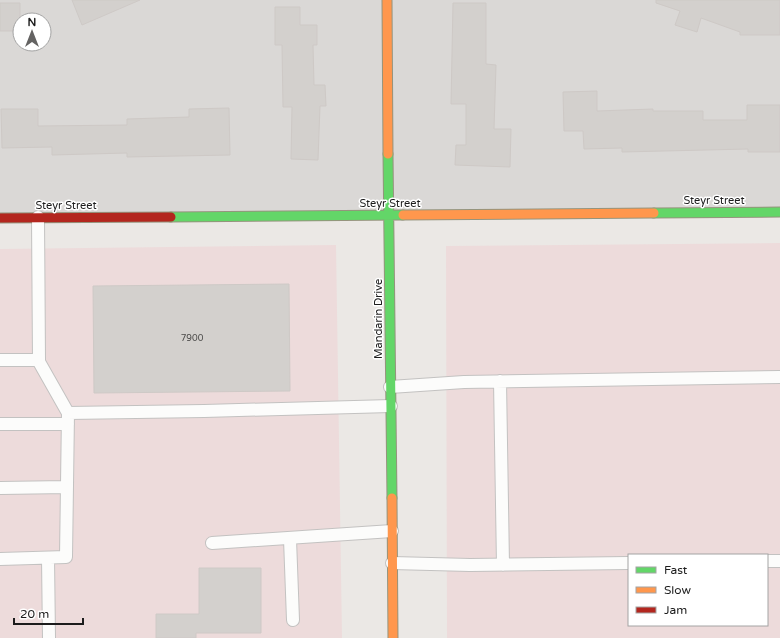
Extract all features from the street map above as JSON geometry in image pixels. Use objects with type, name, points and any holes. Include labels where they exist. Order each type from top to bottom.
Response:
[{"type":"street","name":"Mandarin Drive","points":[[387,0],[393,638]]},
{"type":"street","name":"Steyr Street","points":[[0,218],[780,212]]},
{"type":"lane","points":[[0,558],[66,557],[68,418],[38,360],[38,217]]},
{"type":"lane","points":[[0,360],[38,360]]},
{"type":"lane","points":[[390,387],[500,381],[780,377]]},
{"type":"lane","points":[[500,381],[503,565]]},
{"type":"lane","points":[[0,424],[68,418],[204,411],[391,406]]},
{"type":"lane","points":[[0,488],[67,487]]},
{"type":"lane","points":[[212,543],[392,531]]},
{"type":"lane","points":[[290,539],[293,620]]},
{"type":"lane","points":[[48,558],[49,638]]},
{"type":"lane","points":[[768,561],[780,561]]},
{"type":"lane","points":[[392,563],[503,565],[628,563]]},
{"type":"shaded area","points":[[0,0],[780,0],[780,211],[0,218]]},
{"type":"shaded area","points":[[780,243],[780,638],[447,638],[446,246]]},
{"type":"shaded area","points":[[336,245],[342,638],[0,638],[0,249]]},
{"type":"building","points":[[72,0],[140,0],[82,25]]},
{"type":"building","points":[[656,0],[780,0],[780,35],[740,35],[740,32],[701,18],[697,32],[675,25],[680,11],[656,3]]},
{"type":"building","points":[[0,3],[20,3],[20,12],[12,12],[12,31],[0,31]]},
{"type":"building","points":[[453,3],[486,3],[486,64],[496,65],[494,129],[511,129],[510,167],[455,165],[456,145],[466,145],[466,104],[451,104]]},
{"type":"building","points":[[275,7],[300,7],[300,25],[317,25],[317,45],[313,45],[314,85],[325,85],[326,106],[320,106],[318,160],[291,159],[292,107],[283,107],[282,45],[275,45]]},
{"type":"building","points":[[597,91],[597,111],[653,109],[653,111],[703,111],[703,120],[747,120],[747,105],[780,105],[780,152],[748,152],[748,149],[622,152],[622,148],[584,149],[583,131],[564,131],[563,92]]},
{"type":"building","points":[[229,108],[230,155],[127,157],[127,153],[52,155],[52,147],[2,148],[1,109],[38,109],[38,126],[127,125],[127,119],[189,117],[189,109]]},
{"type":"building","points":[[289,284],[290,391],[94,393],[93,286]]},
{"type":"building","points":[[199,568],[261,568],[261,633],[196,633],[196,638],[156,638],[156,614],[199,614]]},
{"type":"traffic: fast","points":[[388,154],[392,498]]},
{"type":"traffic: fast","points":[[654,213],[780,212]]},
{"type":"traffic: fast","points":[[171,217],[403,215]]},
{"type":"traffic: slow","points":[[387,0],[388,154]]},
{"type":"traffic: slow","points":[[403,215],[654,213]]},
{"type":"traffic: slow","points":[[392,498],[393,638]]},
{"type":"traffic: jam","points":[[0,218],[171,217]]}]
